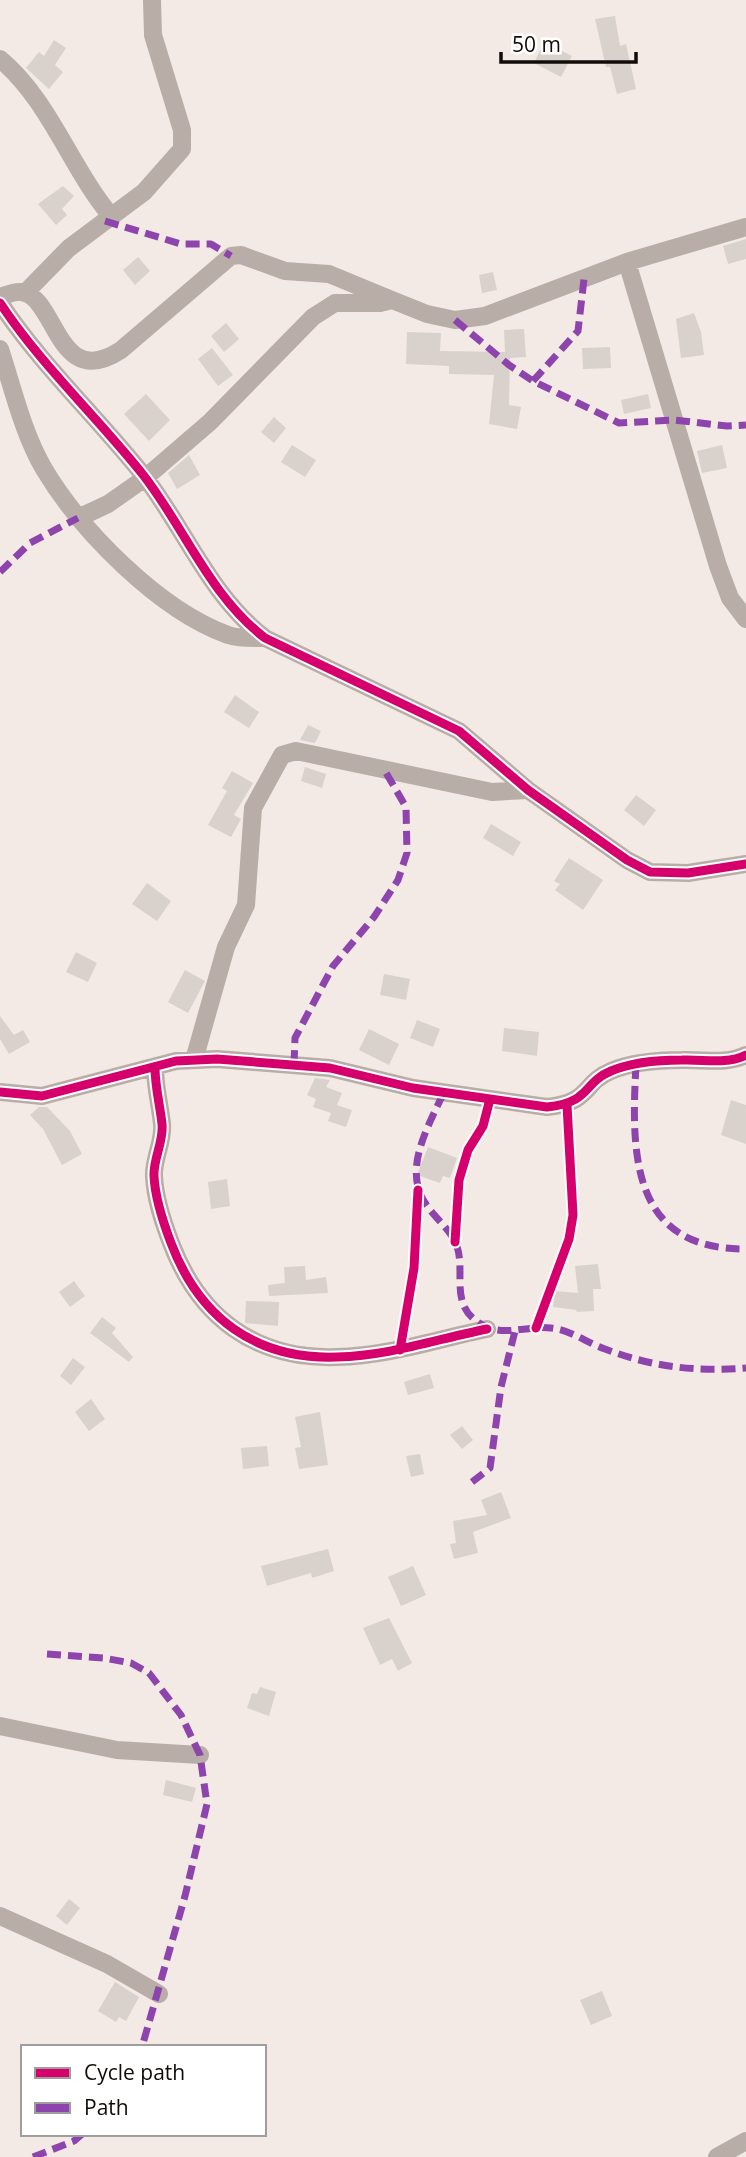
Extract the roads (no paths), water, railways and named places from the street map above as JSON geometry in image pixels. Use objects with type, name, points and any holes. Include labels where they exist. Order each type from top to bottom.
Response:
[{"type":"street","points":[[0,297],[25,293],[69,248],[144,192],[182,149],[182,130],[153,35],[152,0]]},
{"type":"street","points":[[0,59],[41,106],[81,177],[111,216]]},
{"type":"street","points":[[25,293],[37,304],[65,346],[90,360],[101,360],[121,351],[231,256],[241,255],[285,271],[329,274],[427,314],[455,320],[485,316],[627,262],[746,227]]},
{"type":"street","points":[[627,262],[718,566],[730,598],[746,619]]},
{"type":"street","points":[[78,518],[108,504],[145,478],[210,422],[313,317],[341,301],[380,303],[392,300]]},
{"type":"street","points":[[0,303],[10,319],[145,478],[210,578],[239,615],[265,638],[459,731],[528,790],[627,860],[650,872],[688,873],[746,864]]},
{"type":"street","points":[[0,344],[10,319]]},
{"type":"street","points":[[0,349],[32,442],[44,468],[78,518],[147,584],[189,615],[231,636],[265,638]]},
{"type":"street","points":[[194,1060],[226,947],[246,905],[253,808],[282,755],[296,751],[492,792],[528,790]]},
{"type":"street","points":[[0,1092],[42,1096],[155,1067],[194,1060],[330,1068],[413,1088],[547,1107],[567,1105],[580,1098],[611,1071],[681,1059],[726,1061],[746,1055]]},
{"type":"street","points":[[155,1067],[162,1126],[155,1160],[156,1196],[179,1264],[196,1295],[215,1317],[240,1334],[273,1347],[319,1357],[400,1350],[487,1329]]},
{"type":"street","points":[[0,1726],[117,1750],[200,1755]]},
{"type":"street","points":[[0,1916],[107,1964],[159,1994]]},
{"type":"street","points":[[717,2157],[746,2141]]}]
